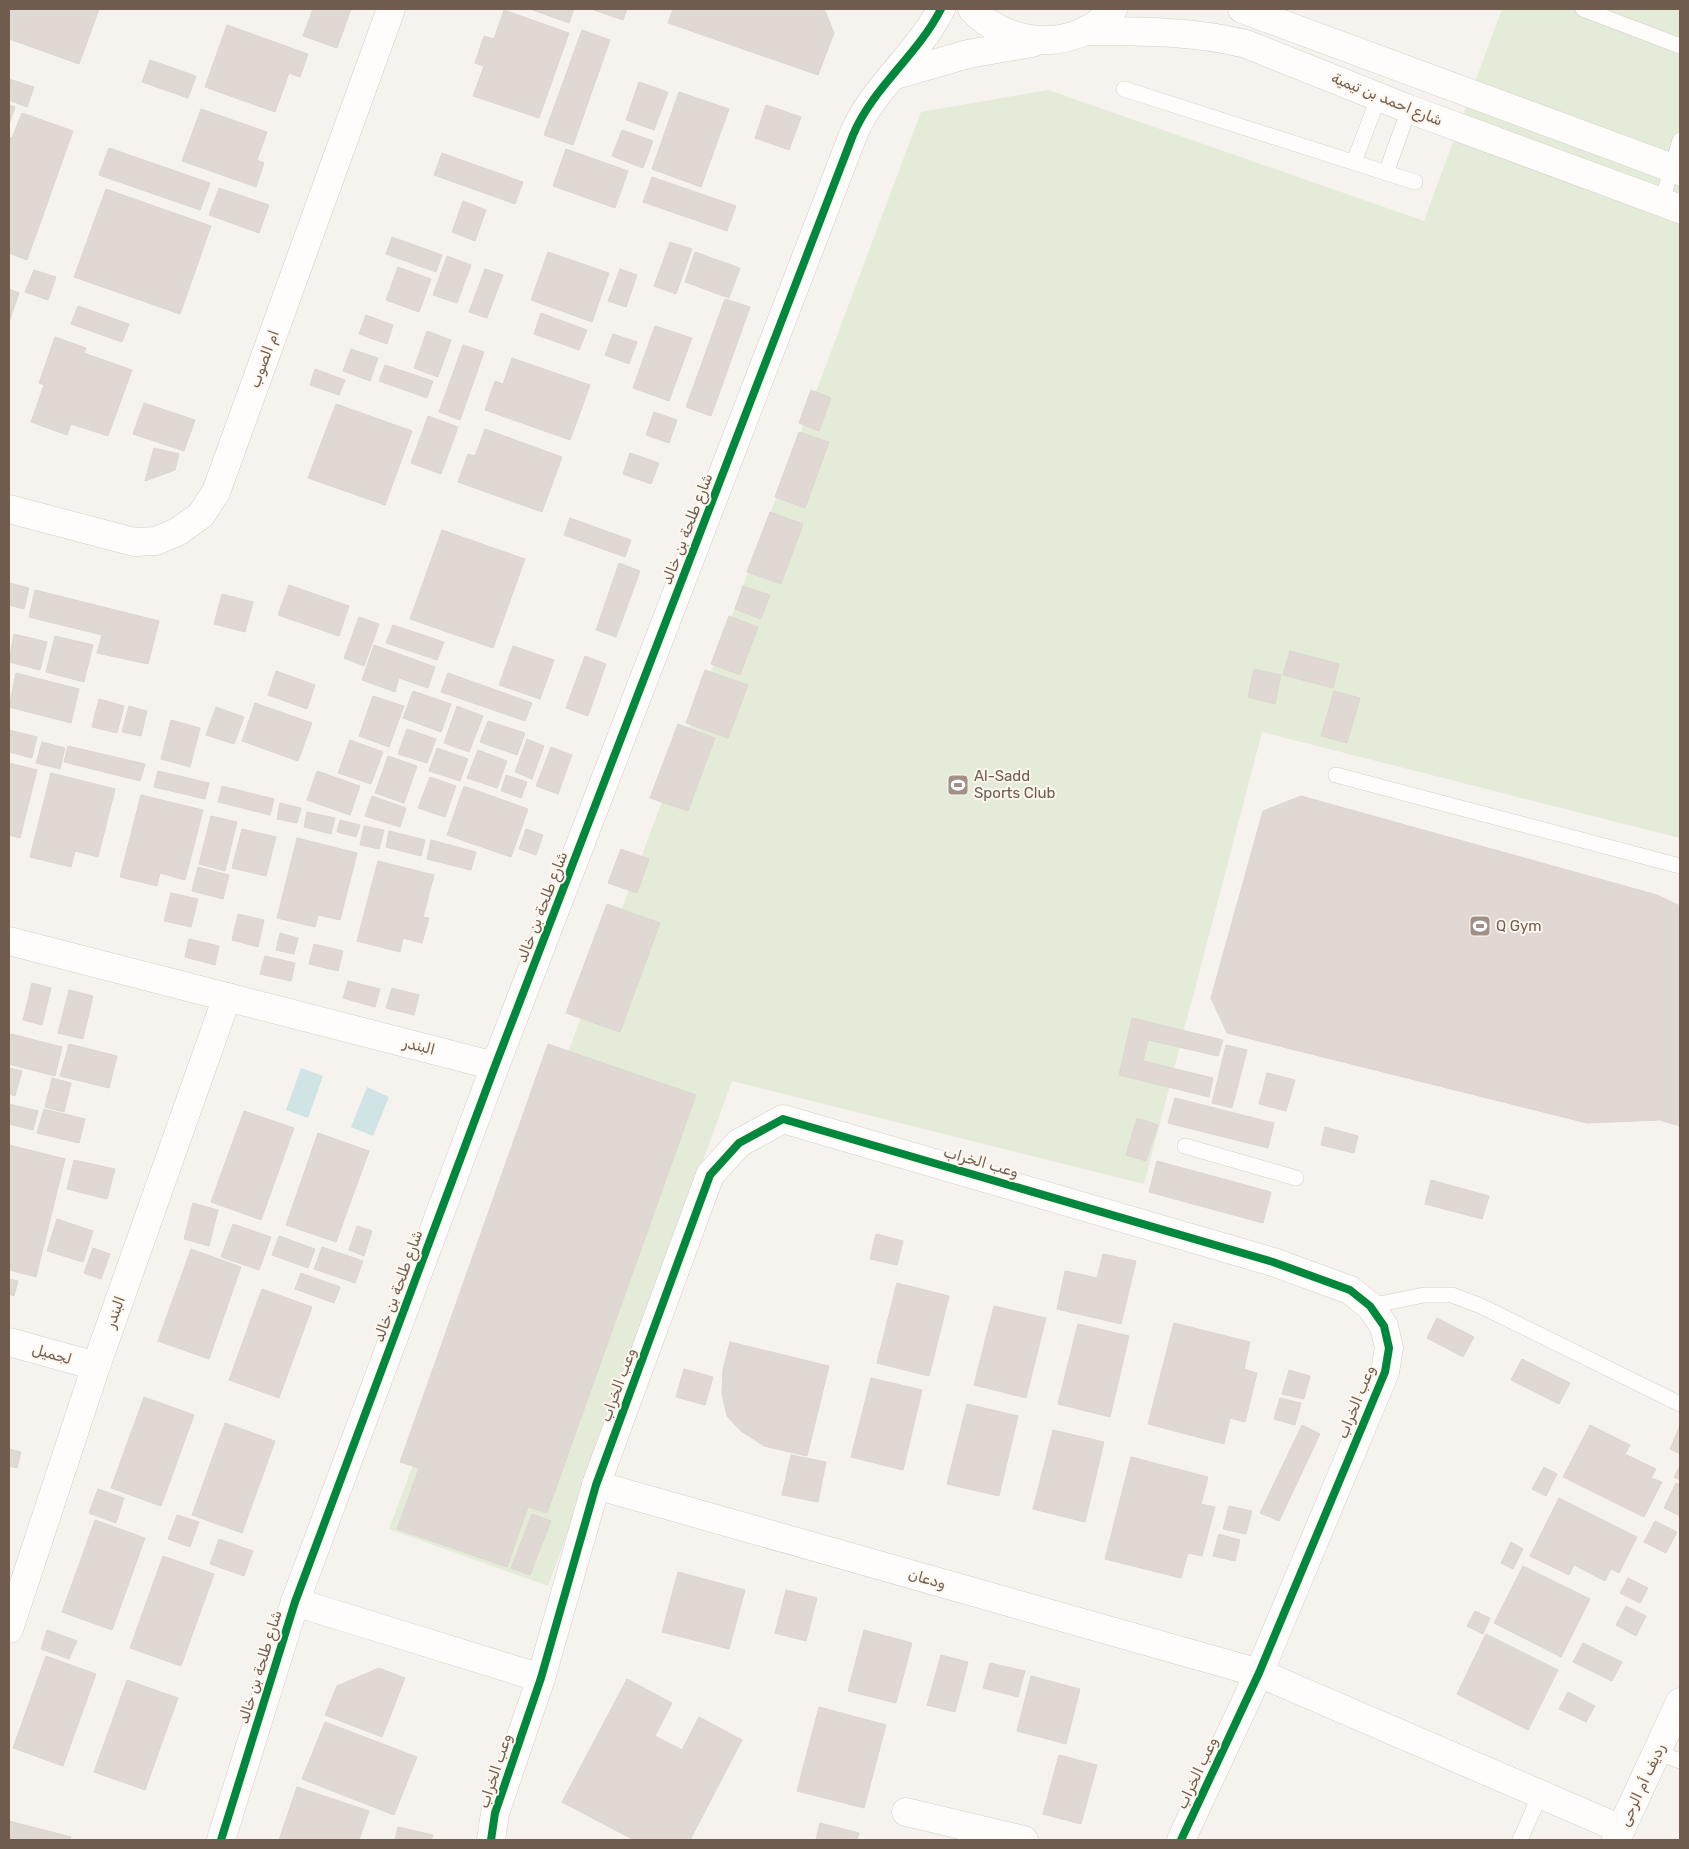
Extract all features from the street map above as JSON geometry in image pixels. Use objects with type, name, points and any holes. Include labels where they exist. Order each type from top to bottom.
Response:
[{"type":"street","name":"ام الصوب","points":[[9,509],[134,542],[156,541],[179,532],[201,515],[216,492],[391,9]]},
{"type":"street","name":"شارع طلحة بن خالد","points":[[221,1840],[295,1602],[495,1066],[861,117],[880,88],[917,46],[940,9]]},
{"type":"street","points":[[972,9],[980,18],[1000,31],[1023,39],[1046,41]]},
{"type":"street","points":[[892,76],[968,54],[1066,38],[1085,31],[1106,17],[1113,9]]},
{"type":"street","points":[[1242,9],[1676,169]]},
{"type":"street","name":"شارع احمد بن تيمية","points":[[1085,31],[1166,33],[1219,37],[1246,44],[1409,109],[1671,205]]},
{"type":"street","name":"البندر","points":[[9,941],[495,1066]]},
{"type":"street","name":"البندر","points":[[9,1629],[96,1366],[226,997]]},
{"type":"street","name":"وعب الخراب","points":[[491,1840],[495,1813],[541,1678],[596,1485],[710,1175],[739,1143],[783,1119],[1273,1262],[1350,1290],[1370,1306],[1384,1326],[1389,1348],[1385,1372],[1259,1672],[1181,1840]]},
{"type":"street","name":"لجميل","points":[[9,1342],[96,1366]]},
{"type":"street","name":"ودعان","points":[[596,1485],[1259,1672],[1540,1795],[1618,1835]]},
{"type":"street","points":[[295,1602],[541,1678]]},
{"type":"street","name":"رديف أم الرحى","points":[[1618,1835],[1669,1757],[1680,1702]]},
{"type":"street","points":[[906,1812],[1024,1840]]},
{"type":"lane","points":[[1583,9],[1680,46]]},
{"type":"lane","points":[[1124,89],[1415,182]]},
{"type":"lane","points":[[1354,162],[1379,96]]},
{"type":"lane","points":[[1386,173],[1409,109]]},
{"type":"lane","points":[[1671,205],[1680,140]]},
{"type":"lane","points":[[1336,775],[1680,866]]},
{"type":"lane","points":[[1185,1146],[1296,1178]]},
{"type":"lane","points":[[1370,1306],[1424,1295],[1452,1296],[1481,1306],[1680,1404]]},
{"type":"lane","points":[[1520,1840],[1540,1795]]},
{"type":"green space","name":"Al-Sadd Sports Club","points":[[1502,9],[1680,9],[1680,838],[1262,732],[1144,1184],[732,1081],[548,1586],[389,1529],[921,112],[1048,90],[1424,221]]},
{"type":"shaded area","points":[[301,1068],[323,1076],[308,1118],[286,1110]]},
{"type":"shaded area","points":[[367,1087],[389,1097],[373,1136],[351,1127]]},
{"type":"building","points":[[9,9],[99,9],[79,64],[9,39]]},
{"type":"building","points":[[313,9],[351,9],[337,48],[303,36]]},
{"type":"building","points":[[530,9],[574,9],[569,23]]},
{"type":"building","points":[[591,9],[627,9],[623,20]]},
{"type":"building","points":[[673,9],[817,9],[825,11],[834,33],[818,75],[668,23]]},
{"type":"building","points":[[504,10],[569,33],[539,118],[473,96],[484,66],[475,63],[484,36],[494,39]]},
{"type":"building","points":[[227,25],[308,54],[300,77],[289,73],[275,112],[205,87]]},
{"type":"building","points":[[582,30],[610,40],[573,145],[544,135]]},
{"type":"building","points":[[150,60],[196,76],[188,98],[142,82]]},
{"type":"building","points":[[9,79],[34,87],[27,107],[9,100]]},
{"type":"building","points":[[639,82],[668,92],[654,130],[626,120]]},
{"type":"building","points":[[679,92],[729,109],[701,187],[652,169]]},
{"type":"building","points":[[9,105],[15,107],[9,124]]},
{"type":"building","points":[[766,105],[801,117],[789,150],[755,138]]},
{"type":"building","points":[[201,109],[267,132],[257,160],[264,163],[256,187],[182,161]]},
{"type":"building","points":[[22,113],[73,131],[27,260],[9,253],[9,137],[12,138]]},
{"type":"building","points":[[622,130],[653,141],[643,168],[612,156]]},
{"type":"building","points":[[109,148],[210,183],[200,210],[99,175]]},
{"type":"building","points":[[566,149],[628,171],[615,208],[553,186]]},
{"type":"building","points":[[442,153],[523,182],[515,204],[434,175]]},
{"type":"building","points":[[652,177],[736,206],[727,231],[643,202]]},
{"type":"building","points":[[219,188],[269,205],[259,233],[209,215]]},
{"type":"building","points":[[106,189],[211,226],[180,314],[74,277]]},
{"type":"building","points":[[463,201],[486,210],[475,241],[452,232]]},
{"type":"building","points":[[392,237],[442,255],[436,272],[386,254]]},
{"type":"building","points":[[670,242],[692,249],[676,294],[654,286]]},
{"type":"building","points":[[548,252],[609,273],[592,322],[531,300]]},
{"type":"building","points":[[695,252],[740,268],[729,298],[685,282]]},
{"type":"building","points":[[447,256],[471,265],[457,303],[433,295]]},
{"type":"building","points":[[398,267],[431,279],[419,312],[386,300]]},
{"type":"building","points":[[485,269],[503,275],[487,318],[469,312]]},
{"type":"building","points":[[620,269],[637,275],[626,307],[608,301]]},
{"type":"building","points":[[34,270],[56,277],[48,300],[25,292]]},
{"type":"building","points":[[9,289],[19,293],[9,322]]},
{"type":"building","points":[[725,299],[750,307],[711,416],[686,407]]},
{"type":"building","points":[[78,306],[129,324],[122,342],[71,324]]},
{"type":"building","points":[[541,313],[587,330],[579,350],[534,334]]},
{"type":"building","points":[[366,315],[393,325],[387,344],[359,334]]},
{"type":"building","points":[[655,326],[692,338],[669,401],[633,388]]},
{"type":"building","points":[[427,331],[451,340],[438,377],[414,368]]},
{"type":"building","points":[[613,334],[637,342],[629,364],[605,355]]},
{"type":"building","points":[[55,337],[86,348],[84,353],[132,370],[108,436],[71,424],[67,435],[31,422],[44,385],[39,383]]},
{"type":"building","points":[[463,345],[484,352],[460,420],[439,412]]},
{"type":"building","points":[[351,349],[378,358],[370,381],[343,371]]},
{"type":"building","points":[[512,358],[590,385],[570,440],[485,410],[495,381],[503,384]]},
{"type":"building","points":[[385,365],[433,381],[427,398],[379,381]]},
{"type":"building","points":[[315,369],[345,380],[339,395],[310,385]]},
{"type":"building","points":[[811,390],[831,398],[819,431],[799,423]]},
{"type":"building","points":[[144,403],[195,420],[184,451],[133,434]]},
{"type":"building","points":[[336,404],[412,431],[385,505],[308,478]]},
{"type":"building","points":[[654,412],[677,420],[669,443],[646,435]]},
{"type":"building","points":[[428,416],[458,427],[441,474],[411,463]]},
{"type":"building","points":[[485,429],[562,457],[542,512],[458,482],[468,454],[475,456]]},
{"type":"building","points":[[799,432],[829,442],[805,508],[775,497]]},
{"type":"building","points":[[154,448],[179,454],[175,470],[145,481]]},
{"type":"building","points":[[630,453],[659,463],[651,484],[623,474]]},
{"type":"building","points":[[770,512],[803,524],[781,584],[747,572]]},
{"type":"building","points":[[570,518],[631,540],[625,557],[564,535]]},
{"type":"building","points":[[442,530],[525,559],[493,648],[410,619]]},
{"type":"building","points":[[619,563],[640,571],[616,637],[596,630]]},
{"type":"building","points":[[9,583],[29,588],[24,609],[9,605]]},
{"type":"building","points":[[289,585],[349,606],[339,636],[278,615]]},
{"type":"building","points":[[743,586],[770,595],[761,619],[735,609]]},
{"type":"building","points":[[35,590],[159,621],[148,664],[97,653],[102,635],[29,617]]},
{"type":"building","points":[[222,594],[253,602],[245,632],[214,624]]},
{"type":"building","points":[[729,616],[758,627],[740,675],[711,664]]},
{"type":"building","points":[[359,617],[379,624],[364,666],[344,658]]},
{"type":"building","points":[[393,625],[444,642],[437,660],[386,643]]},
{"type":"building","points":[[14,634],[47,642],[40,670],[9,662]]},
{"type":"building","points":[[55,636],[93,645],[84,682],[46,672]]},
{"type":"building","points":[[374,645],[435,667],[428,688],[399,678],[395,692],[362,680]]},
{"type":"building","points":[[513,646],[554,660],[540,699],[499,685]]},
{"type":"building","points":[[1290,651],[1339,664],[1333,688],[1283,675]]},
{"type":"building","points":[[585,656],[606,664],[588,716],[566,708]]},
{"type":"building","points":[[1254,669],[1281,675],[1275,704],[1248,697]]},
{"type":"building","points":[[705,670],[748,685],[728,738],[686,723]]},
{"type":"building","points":[[276,671],[315,685],[307,709],[268,695]]},
{"type":"building","points":[[16,673],[79,689],[71,723],[9,707]]},
{"type":"building","points":[[448,673],[532,703],[525,721],[441,692]]},
{"type":"building","points":[[413,691],[451,704],[441,732],[403,718]]},
{"type":"building","points":[[1334,691],[1360,698],[1347,743],[1321,736]]},
{"type":"building","points":[[373,696],[404,706],[389,747],[359,736]]},
{"type":"building","points":[[99,699],[124,706],[117,733],[92,727]]},
{"type":"building","points":[[255,703],[312,723],[298,761],[242,741]]},
{"type":"building","points":[[129,706],[147,711],[141,736],[122,732]]},
{"type":"building","points":[[457,706],[483,716],[469,752],[444,743]]},
{"type":"building","points":[[216,707],[244,717],[234,744],[206,735]]},
{"type":"building","points":[[171,720],[200,728],[190,767],[161,759]]},
{"type":"building","points":[[488,721],[525,733],[517,755],[480,742]]},
{"type":"building","points":[[678,724],[715,738],[688,811],[650,798]]},
{"type":"building","points":[[407,729],[436,739],[427,763],[398,754]]},
{"type":"building","points":[[9,730],[37,737],[32,758],[9,752]]},
{"type":"building","points":[[527,739],[544,746],[532,779],[515,772]]},
{"type":"building","points":[[350,740],[383,752],[371,784],[338,773]]},
{"type":"building","points":[[42,742],[65,748],[60,769],[36,763]]},
{"type":"building","points":[[68,746],[145,764],[140,781],[64,762]]},
{"type":"building","points":[[551,747],[572,755],[558,794],[536,786]]},
{"type":"building","points":[[437,748],[468,759],[460,781],[429,771]]},
{"type":"building","points":[[478,750],[507,761],[497,788],[467,778]]},
{"type":"building","points":[[388,756],[417,766],[404,803],[375,793]]},
{"type":"building","points":[[9,763],[37,770],[20,838],[9,835]]},
{"type":"building","points":[[158,771],[209,783],[205,799],[154,787]]},
{"type":"building","points":[[317,771],[360,786],[350,815],[307,800]]},
{"type":"building","points":[[51,773],[115,789],[98,857],[75,851],[71,867],[30,857]]},
{"type":"building","points":[[506,775],[527,782],[521,798],[501,791]]},
{"type":"building","points":[[430,777],[456,786],[445,817],[418,808]]},
{"type":"building","points":[[222,786],[274,799],[270,815],[218,802]]},
{"type":"building","points":[[464,786],[528,809],[511,857],[447,835]]},
{"type":"building","points":[[141,795],[203,810],[185,880],[160,873],[157,886],[120,877]]},
{"type":"building","points":[[372,796],[406,808],[400,827],[365,816]]},
{"type":"building","points":[[1301,796],[1657,895],[1680,906],[1680,1126],[1660,1120],[1587,1123],[1227,1033],[1211,998],[1263,811]]},
{"type":"building","points":[[280,803],[301,808],[297,823],[277,819]]},
{"type":"building","points":[[307,812],[335,818],[331,834],[304,827]]},
{"type":"building","points":[[211,816],[237,822],[225,871],[199,864]]},
{"type":"building","points":[[340,820],[360,825],[356,837],[337,832]]},
{"type":"building","points":[[364,826],[384,830],[379,849],[360,845]]},
{"type":"building","points":[[242,829],[276,837],[266,876],[232,868]]},
{"type":"building","points":[[526,829],[543,835],[536,855],[519,849]]},
{"type":"building","points":[[389,831],[425,840],[421,856],[386,847]]},
{"type":"building","points":[[297,838],[357,853],[340,920],[318,915],[315,927],[277,918]]},
{"type":"building","points":[[431,840],[476,852],[471,870],[427,859]]},
{"type":"building","points":[[621,849],[649,859],[637,893],[608,883]]},
{"type":"building","points":[[378,861],[434,875],[423,917],[429,918],[422,943],[403,938],[400,952],[357,941]]},
{"type":"building","points":[[198,867],[229,875],[223,899],[192,891]]},
{"type":"building","points":[[171,893],[198,899],[191,927],[164,921]]},
{"type":"building","points":[[607,904],[660,923],[620,1032],[566,1013]]},
{"type":"building","points":[[238,914],[264,920],[258,947],[232,940]]},
{"type":"building","points":[[280,933],[298,938],[294,954],[276,950]]},
{"type":"building","points":[[189,939],[219,946],[215,965],[185,957]]},
{"type":"building","points":[[314,944],[343,951],[338,971],[309,964]]},
{"type":"building","points":[[265,956],[295,963],[291,981],[260,974]]},
{"type":"building","points":[[348,981],[380,989],[375,1007],[343,998]]},
{"type":"building","points":[[32,983],[51,988],[42,1025],[23,1020]]},
{"type":"building","points":[[392,988],[419,995],[414,1015],[386,1008]]},
{"type":"building","points":[[69,990],[93,996],[83,1039],[58,1033]]},
{"type":"building","points":[[1132,1018],[1223,1040],[1218,1056],[1148,1040],[1143,1061],[1213,1078],[1209,1097],[1119,1075]]},
{"type":"building","points":[[11,1034],[62,1047],[55,1076],[9,1064]]},
{"type":"building","points":[[69,1044],[117,1056],[109,1088],[60,1076]]},
{"type":"building","points":[[548,1044],[696,1095],[547,1513],[528,1507],[507,1567],[397,1529],[419,1468],[400,1462]]},
{"type":"building","points":[[1226,1045],[1247,1050],[1232,1108],[1212,1103]]},
{"type":"building","points":[[9,1068],[22,1071],[15,1096],[9,1094]]},
{"type":"building","points":[[1267,1073],[1295,1080],[1286,1111],[1259,1104]]},
{"type":"building","points":[[52,1078],[71,1083],[64,1112],[45,1107]]},
{"type":"building","points":[[1175,1098],[1274,1123],[1268,1148],[1168,1123]]},
{"type":"building","points":[[9,1104],[38,1111],[33,1130],[9,1124]]},
{"type":"building","points":[[44,1109],[85,1119],[79,1143],[37,1133]]},
{"type":"building","points":[[244,1111],[294,1128],[261,1220],[211,1202]]},
{"type":"building","points":[[1137,1118],[1158,1125],[1146,1161],[1126,1155]]},
{"type":"building","points":[[1325,1127],[1358,1136],[1354,1153],[1321,1145]]},
{"type":"building","points":[[318,1133],[369,1151],[336,1242],[286,1225]]},
{"type":"building","points":[[9,1145],[65,1159],[36,1277],[9,1270]]},
{"type":"building","points":[[74,1160],[115,1169],[107,1199],[67,1189]]},
{"type":"building","points":[[1157,1161],[1271,1192],[1263,1223],[1149,1192]]},
{"type":"building","points":[[1431,1180],[1489,1196],[1482,1219],[1425,1204]]},
{"type":"building","points":[[193,1203],[218,1210],[209,1246],[184,1239]]},
{"type":"building","points":[[57,1219],[93,1231],[83,1262],[47,1251]]},
{"type":"building","points":[[233,1224],[271,1237],[259,1270],[221,1257]]},
{"type":"building","points":[[357,1226],[372,1231],[364,1256],[349,1250]]},
{"type":"building","points":[[876,1234],[903,1241],[897,1265],[870,1259]]},
{"type":"building","points":[[279,1236],[315,1249],[308,1268],[272,1255]]},
{"type":"building","points":[[322,1247],[363,1261],[355,1283],[314,1269]]},
{"type":"building","points":[[93,1248],[110,1254],[101,1279],[84,1273]]},
{"type":"building","points":[[191,1249],[241,1267],[209,1359],[158,1341]]},
{"type":"building","points":[[1103,1254],[1136,1261],[1121,1324],[1057,1309],[1065,1271],[1097,1278]]},
{"type":"building","points":[[301,1273],[340,1287],[334,1303],[295,1289]]},
{"type":"building","points":[[9,1279],[18,1281],[14,1296],[9,1294]]},
{"type":"building","points":[[897,1283],[949,1296],[929,1376],[877,1363]]},
{"type":"building","points":[[262,1289],[312,1307],[279,1398],[229,1380]]},
{"type":"building","points":[[994,1306],[1046,1318],[1026,1398],[974,1385]]},
{"type":"building","points":[[1437,1318],[1474,1337],[1463,1357],[1427,1338]]},
{"type":"building","points":[[1174,1323],[1250,1342],[1244,1369],[1257,1373],[1245,1422],[1230,1418],[1224,1444],[1148,1424]]},
{"type":"building","points":[[1078,1324],[1129,1336],[1110,1417],[1058,1404]]},
{"type":"building","points":[[730,1342],[829,1366],[807,1456],[764,1446],[741,1431],[727,1416],[722,1394],[723,1370]]},
{"type":"building","points":[[1522,1359],[1570,1383],[1559,1404],[1511,1380]]},
{"type":"building","points":[[684,1369],[713,1377],[705,1405],[676,1397]]},
{"type":"building","points":[[1289,1370],[1310,1376],[1304,1399],[1282,1394]]},
{"type":"building","points":[[871,1378],[922,1390],[903,1470],[851,1457]]},
{"type":"building","points":[[144,1397],[194,1415],[161,1506],[111,1488]]},
{"type":"building","points":[[1280,1398],[1301,1403],[1295,1425],[1274,1419]]},
{"type":"building","points":[[967,1404],[1018,1416],[999,1496],[947,1484]]},
{"type":"building","points":[[225,1423],[275,1441],[242,1533],[192,1515]]},
{"type":"building","points":[[1302,1425],[1320,1434],[1279,1521],[1260,1513]]},
{"type":"building","points":[[1590,1425],[1630,1445],[1625,1454],[1656,1469],[1651,1478],[1662,1482],[1644,1517],[1563,1477]]},
{"type":"building","points":[[1680,1425],[1680,1454],[1670,1449]]},
{"type":"building","points":[[1053,1430],[1104,1442],[1085,1522],[1033,1509]]},
{"type":"building","points":[[9,1449],[21,1452],[17,1468],[9,1466]]},
{"type":"building","points":[[791,1455],[826,1462],[818,1502],[782,1495]]},
{"type":"building","points":[[1131,1457],[1208,1477],[1201,1504],[1215,1507],[1202,1556],[1188,1553],[1181,1578],[1105,1559]]},
{"type":"building","points":[[1680,1466],[1680,1480],[1674,1477]]},
{"type":"building","points":[[1544,1467],[1557,1474],[1546,1496],[1532,1489]]},
{"type":"building","points":[[1676,1483],[1680,1485],[1680,1516],[1664,1508]]},
{"type":"building","points":[[98,1489],[124,1498],[116,1523],[89,1513]]},
{"type":"building","points":[[1559,1498],[1637,1537],[1619,1573],[1611,1569],[1605,1581],[1574,1565],[1569,1575],[1530,1556]]},
{"type":"building","points":[[1229,1506],[1252,1511],[1246,1534],[1223,1529]]},
{"type":"building","points":[[532,1514],[551,1521],[530,1575],[511,1568]]},
{"type":"building","points":[[177,1515],[199,1522],[190,1547],[168,1539]]},
{"type":"building","points":[[95,1520],[145,1538],[112,1630],[62,1612]]},
{"type":"building","points":[[1655,1521],[1677,1532],[1666,1553],[1644,1542]]},
{"type":"building","points":[[1219,1534],[1240,1540],[1235,1561],[1213,1556]]},
{"type":"building","points":[[219,1539],[253,1551],[244,1576],[210,1564]]},
{"type":"building","points":[[1511,1542],[1523,1549],[1513,1569],[1501,1563]]},
{"type":"building","points":[[163,1556],[214,1574],[181,1666],[130,1648]]},
{"type":"building","points":[[1523,1566],[1590,1599],[1561,1657],[1494,1623]]},
{"type":"building","points":[[678,1572],[745,1590],[729,1649],[662,1632]]},
{"type":"building","points":[[1628,1578],[1648,1588],[1640,1603],[1620,1593]]},
{"type":"building","points":[[786,1590],[817,1598],[806,1641],[775,1633]]},
{"type":"building","points":[[1626,1606],[1646,1616],[1636,1636],[1616,1625]]},
{"type":"building","points":[[1475,1611],[1490,1618],[1483,1634],[1467,1626]]},
{"type":"building","points":[[47,1630],[77,1641],[69,1659],[41,1649]]},
{"type":"building","points":[[864,1630],[912,1643],[896,1703],[848,1691]]},
{"type":"building","points":[[1486,1634],[1558,1670],[1528,1730],[1457,1694]]},
{"type":"building","points":[[1583,1643],[1622,1662],[1612,1681],[1573,1662]]},
{"type":"building","points":[[941,1655],[968,1662],[955,1712],[927,1705]]},
{"type":"building","points":[[46,1656],[96,1674],[63,1766],[13,1748]]},
{"type":"building","points":[[990,1663],[1025,1671],[1018,1697],[983,1688]]},
{"type":"building","points":[[379,1668],[405,1678],[382,1737],[325,1715],[337,1686]]},
{"type":"building","points":[[1031,1676],[1080,1689],[1066,1744],[1017,1731]]},
{"type":"building","points":[[627,1679],[672,1703],[655,1736],[682,1750],[699,1717],[742,1740],[690,1840],[634,1840],[562,1802]]},
{"type":"building","points":[[127,1680],[178,1698],[145,1790],[94,1772]]},
{"type":"building","points":[[1568,1692],[1595,1706],[1586,1722],[1559,1709]]},
{"type":"building","points":[[819,1707],[886,1725],[864,1808],[797,1791]]},
{"type":"building","points":[[325,1722],[417,1757],[394,1815],[302,1779]]},
{"type":"building","points":[[1059,1755],[1097,1765],[1081,1824],[1043,1814]]},
{"type":"building","points":[[297,1787],[369,1811],[359,1840],[279,1840]]},
{"type":"building","points":[[9,1821],[71,1837],[70,1840],[9,1840]]},
{"type":"building","points":[[820,1823],[859,1833],[857,1840],[816,1840]]},
{"type":"building","points":[[398,1827],[433,1835],[431,1840],[395,1840]]},
{"type":"cycle path","points":[[221,1840],[295,1602],[495,1066],[853,135],[883,86],[920,42],[941,9]]},
{"type":"cycle path","points":[[491,1840],[495,1813],[541,1678],[596,1485],[710,1175],[739,1143],[783,1119],[1273,1262],[1350,1290],[1370,1306],[1384,1326],[1389,1348],[1385,1372],[1259,1673],[1181,1840]]},
{"type":"place","name":"Al-Sadd Sports Club","points":[[958,785]]},
{"type":"place","name":"Q Gym","points":[[1480,926]]}]
